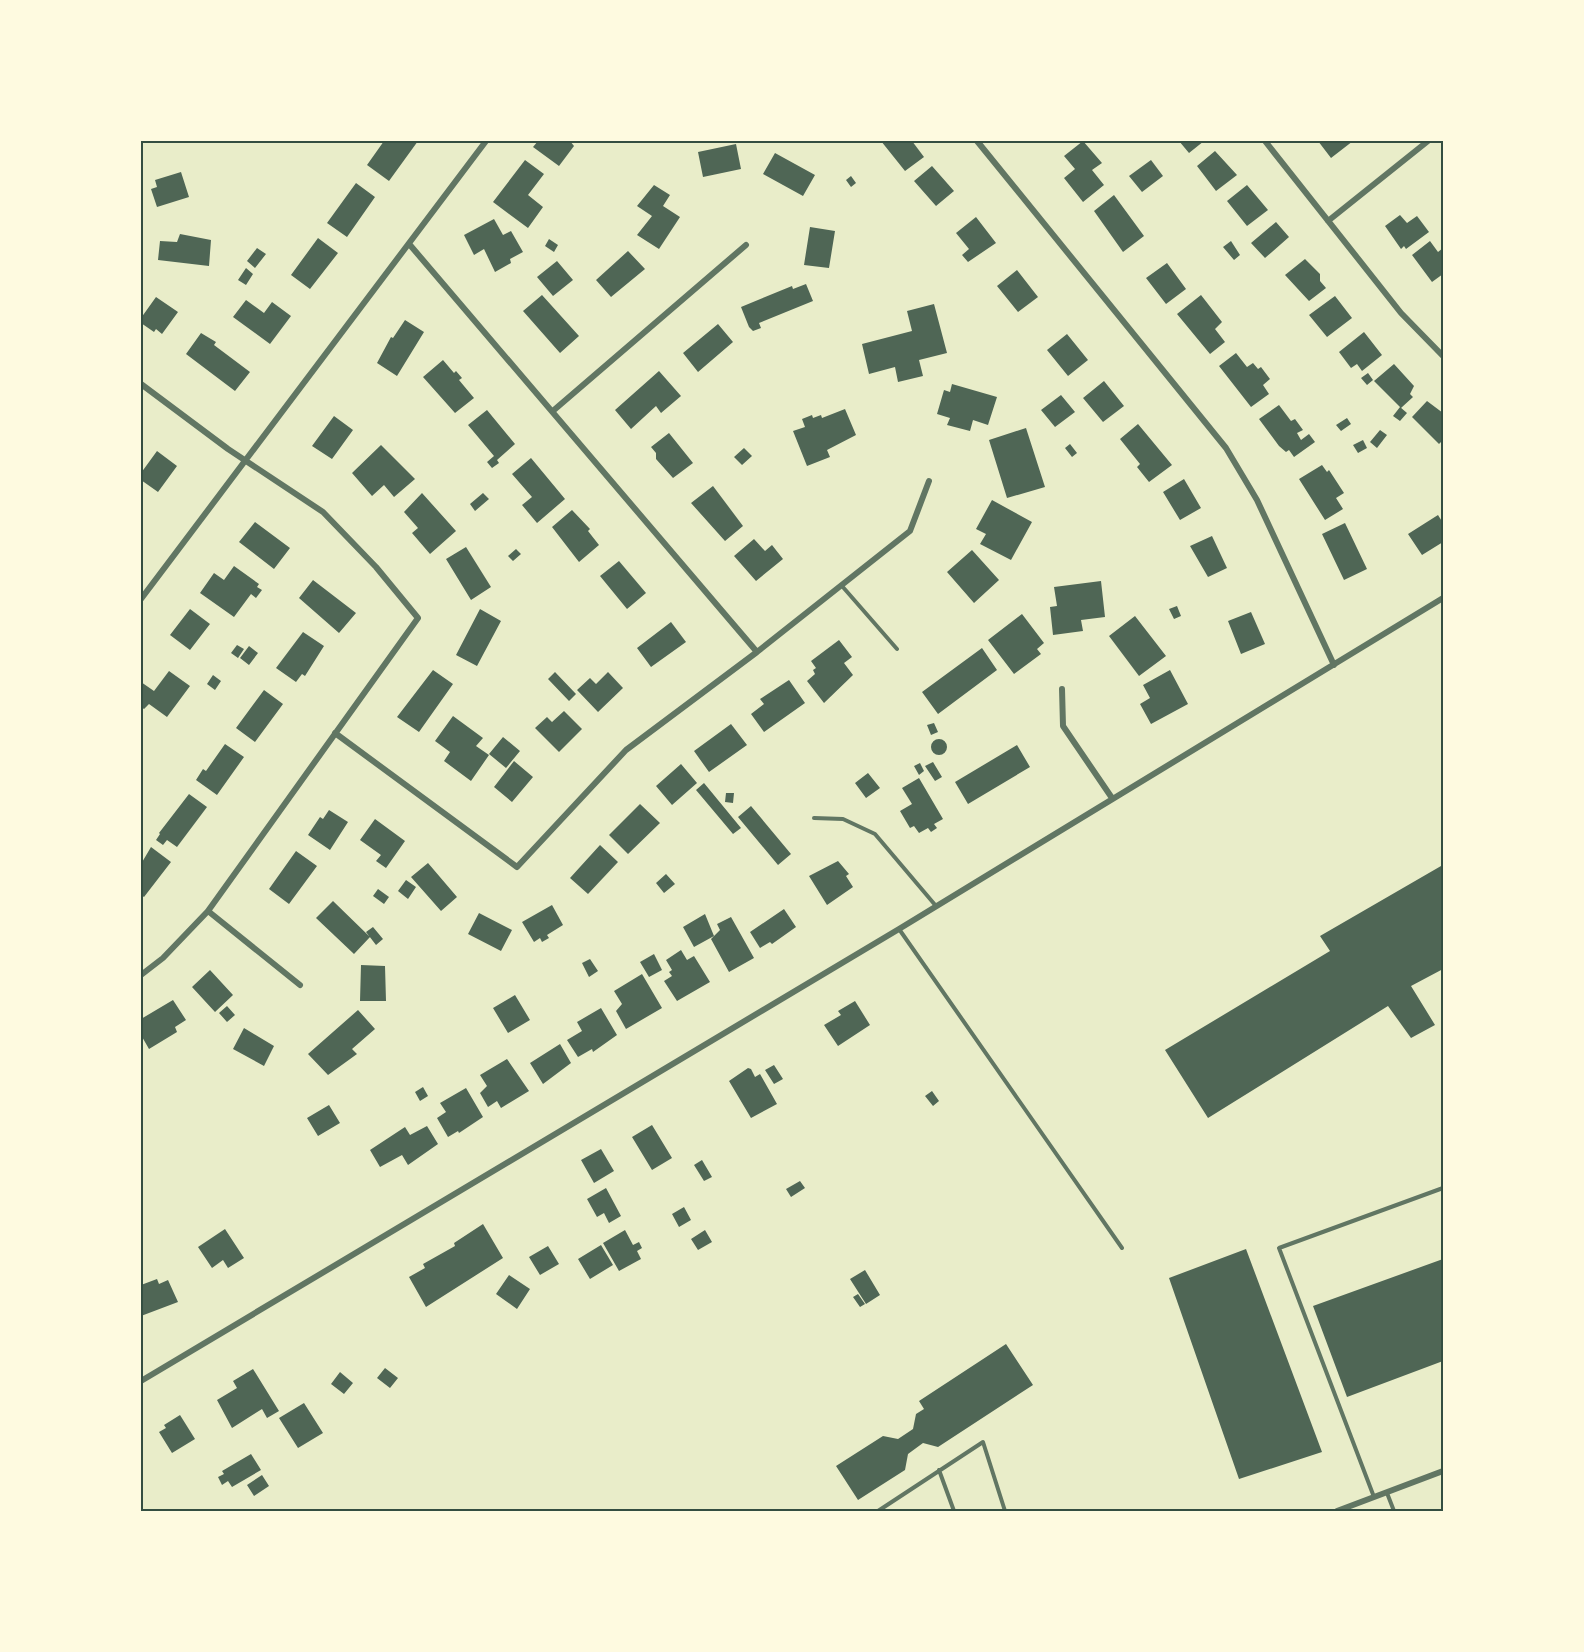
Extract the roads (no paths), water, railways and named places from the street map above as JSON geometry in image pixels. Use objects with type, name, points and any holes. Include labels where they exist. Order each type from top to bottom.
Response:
[{"type":"street","points":[[141,599],[410,245],[486,141]]},
{"type":"street","points":[[977,141],[1226,448],[1257,500],[1334,665]]},
{"type":"street","points":[[1265,141],[1401,313],[1443,356]]},
{"type":"street","points":[[1328,221],[1428,141]]},
{"type":"street","points":[[410,245],[554,410],[757,652]]},
{"type":"street","points":[[554,410],[746,245]]},
{"type":"street","points":[[141,384],[245,460],[323,512],[376,567],[418,618],[208,910],[163,958],[141,975]]},
{"type":"street","points":[[335,733],[517,867],[626,750],[757,652],[909,531],[929,481]]},
{"type":"street","points":[[141,1381],[899,929],[1443,598]]},
{"type":"street","points":[[1062,690],[1063,726],[1112,798]]},
{"type":"street","points":[[208,910],[300,985]]},
{"type":"street","points":[[1336,1511],[1443,1471]]},
{"type":"lane","points":[[842,586],[897,649]]},
{"type":"lane","points":[[814,818],[843,819],[875,834],[937,906]]},
{"type":"lane","points":[[899,929],[1122,1248]]},
{"type":"lane","points":[[1374,1497],[1279,1248],[1443,1188]]},
{"type":"lane","points":[[878,1511],[983,1442],[1005,1511]]},
{"type":"lane","points":[[939,1470],[954,1511]]},
{"type":"lane","points":[[1387,1492],[1394,1511]]}]
